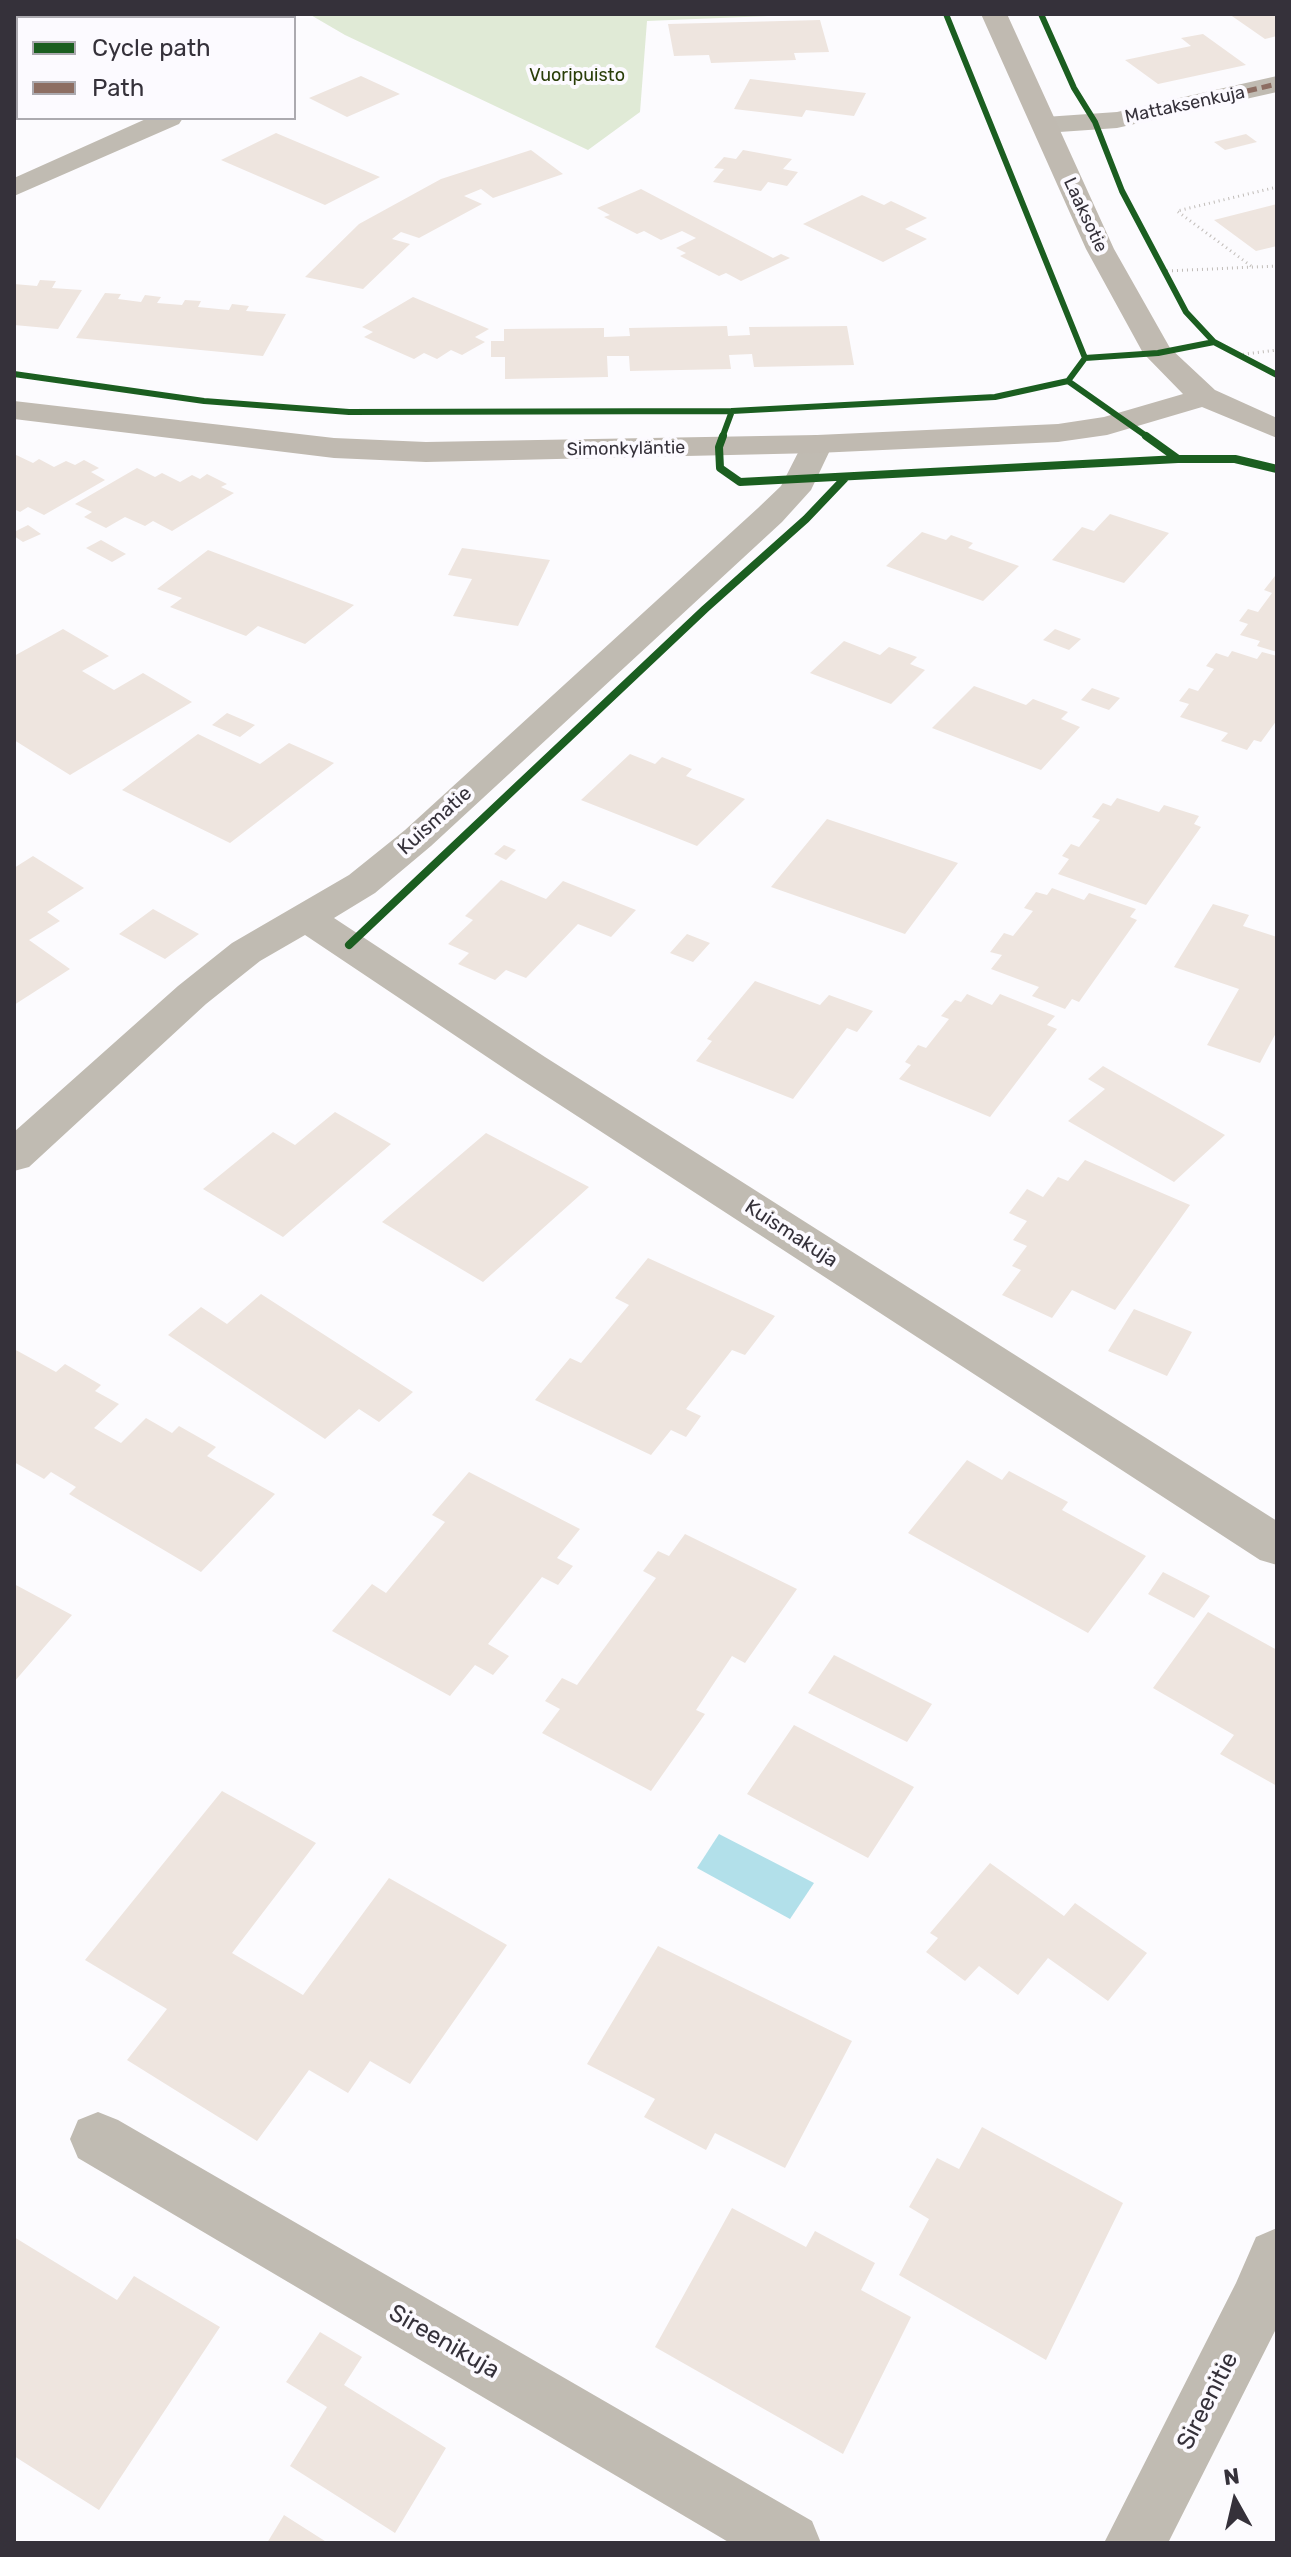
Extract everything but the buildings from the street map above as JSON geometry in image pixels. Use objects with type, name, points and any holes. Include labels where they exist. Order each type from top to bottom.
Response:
[{"type":"main road","name":"Laaksotie","points":[[994,14],[1100,249],[1158,353],[1204,397]]},
{"type":"main road","points":[[1204,397],[1277,429]]},
{"type":"main road","name":"Simonkyläntie","points":[[14,410],[334,448],[426,452],[817,444],[1058,433],[1107,426],[1204,397]]},
{"type":"street","name":"Mattaksenkuja","points":[[1045,125],[1117,120],[1277,84]]},
{"type":"street","points":[[14,188],[166,120]]},
{"type":"street","name":"Kuismatie","points":[[14,1156],[192,995],[246,952],[362,884],[418,838],[795,490],[817,444]]},
{"type":"street","name":"Kuismakuja","points":[[307,918],[531,1067],[1277,1546]]},
{"type":"street","name":"Sireenikuja","points":[[98,2139],[790,2543]]},
{"type":"street","name":"Sireenitie","points":[[1135,2543],[1270,2292]]},
{"type":"path","points":[[1251,266],[1177,211],[1277,187]]},
{"type":"path","points":[[1158,257],[1173,285]]},
{"type":"path","points":[[1166,271],[1277,266]]},
{"type":"path","points":[[1158,353],[1214,342],[1264,368]]},
{"type":"path","points":[[1238,355],[1277,350]]},
{"type":"green space","name":"Vuoripuisto","points":[[309,14],[817,14],[647,21],[640,112],[588,150],[345,35]]},
{"type":"water","points":[[719,1834],[814,1883],[790,1919],[697,1868]]},
{"type":"marked path","points":[[1174,108],[1277,84]]},
{"type":"cycle path","points":[[946,14],[1085,358],[1068,381],[1178,459],[1235,459],[1277,469]]},
{"type":"cycle path","points":[[1041,14],[1074,88],[1095,122],[1122,191],[1186,312],[1214,342],[1277,375]]},
{"type":"cycle path","points":[[1085,358],[1158,353],[1214,342]]},
{"type":"cycle path","points":[[14,374],[204,401],[349,412],[732,411],[995,397],[1068,381]]},
{"type":"cycle path","points":[[732,411],[719,447],[720,468],[740,482],[1178,459]]},
{"type":"cycle path","points":[[349,945],[705,609],[806,519],[846,477]]}]
